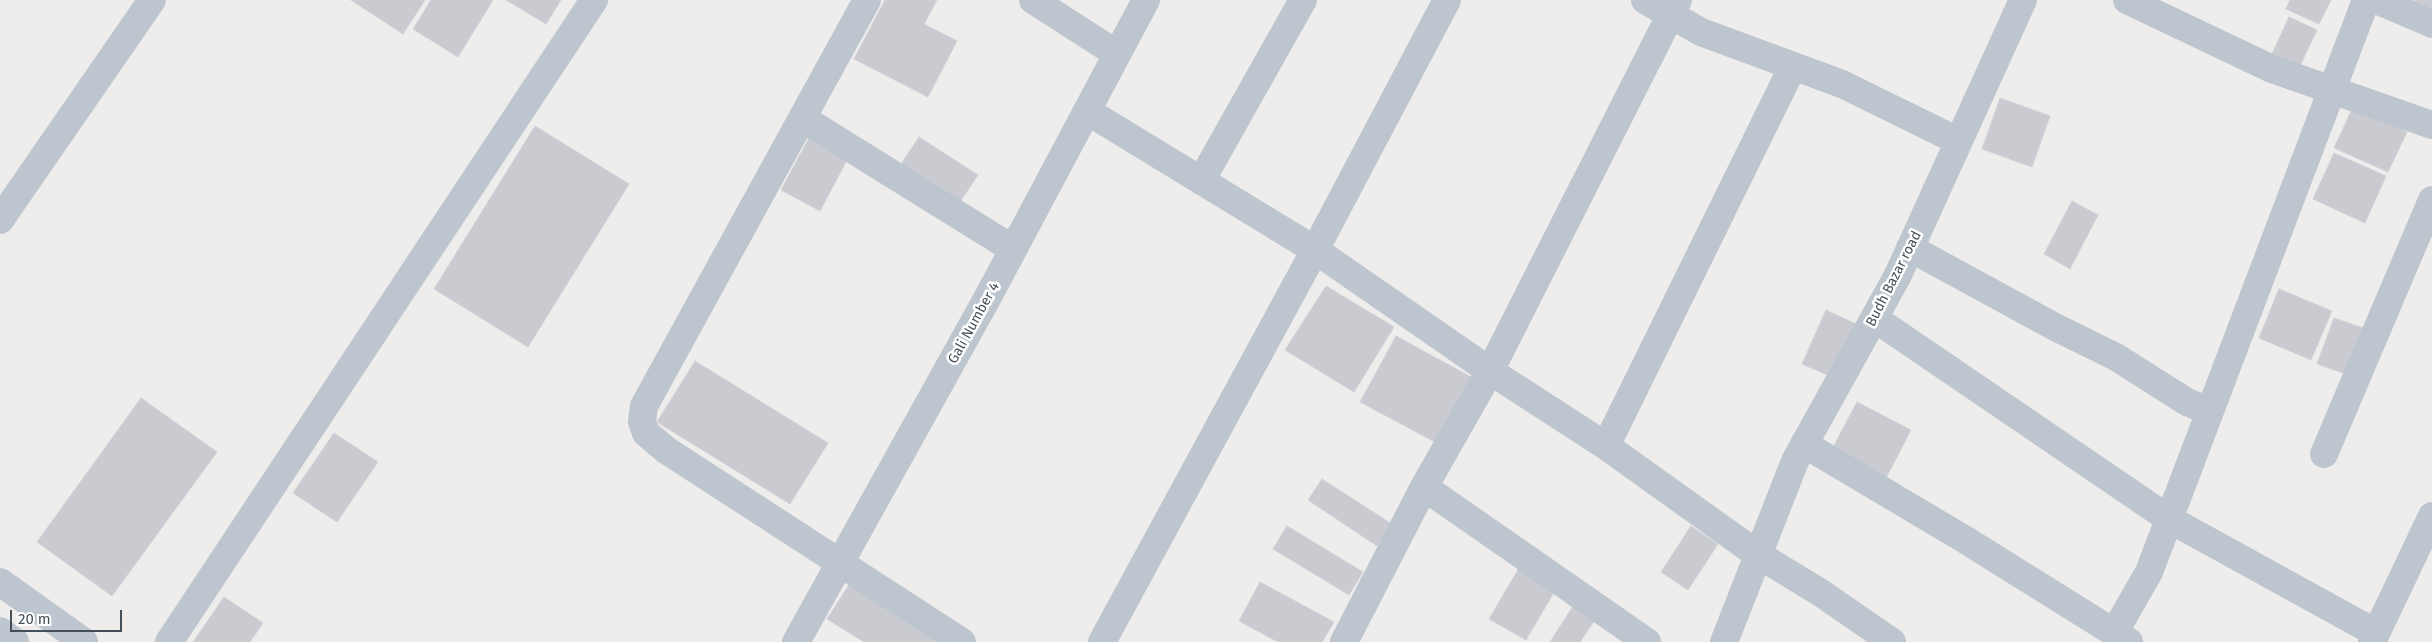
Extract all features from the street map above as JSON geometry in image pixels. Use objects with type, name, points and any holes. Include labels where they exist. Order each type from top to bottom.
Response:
[{"type":"street","points":[[0,220],[152,0]]},
{"type":"street","points":[[169,642],[594,0]]},
{"type":"street","points":[[867,0],[644,406],[642,422],[646,433],[666,450],[840,561],[962,642]]},
{"type":"street","points":[[1033,0],[1117,54]]},
{"type":"street","name":"Gali Number 4","points":[[796,642],[1013,249],[1146,0]]},
{"type":"street","points":[[1201,181],[1303,0]]},
{"type":"street","points":[[1102,642],[1315,250],[1447,0]]},
{"type":"street","points":[[1645,0],[1675,8],[1701,32],[1842,84],[1958,141]]},
{"type":"street","name":"Budh Bazar road","points":[[1724,642],[1795,461],[1874,318],[1910,248],[2024,0]]},
{"type":"street","points":[[2127,0],[2272,69],[2432,125]]},
{"type":"street","points":[[1804,444],[1964,539],[2122,637],[2149,572],[2366,0]]},
{"type":"street","points":[[2376,0],[2432,24]]},
{"type":"street","points":[[1344,642],[1424,487],[1490,371],[1675,8]]},
{"type":"street","points":[[1606,446],[1793,66]]},
{"type":"street","points":[[1087,111],[1315,250],[1490,371],[1606,446],[1757,554],[1821,593],[1892,642]]},
{"type":"street","points":[[802,118],[1013,249]]},
{"type":"street","points":[[2324,454],[2432,200]]},
{"type":"street","points":[[1910,248],[2054,327],[2116,357],[2187,402],[2209,411]]},
{"type":"street","points":[[1874,318],[2169,519],[2374,638],[2432,516]]},
{"type":"street","points":[[1424,487],[1647,642]]},
{"type":"street","points":[[0,582],[84,642]]},
{"type":"street","points":[[0,631],[15,642]]},
{"type":"building","points":[[351,0],[425,0],[403,34]]},
{"type":"building","points":[[431,0],[493,0],[458,57],[413,29]]},
{"type":"building","points":[[506,0],[561,0],[546,24]]},
{"type":"building","points":[[885,0],[937,0],[924,24],[957,41],[928,97],[854,59]]},
{"type":"building","points":[[2290,0],[2331,0],[2319,24],[2286,9]]},
{"type":"building","points":[[2415,0],[2432,0],[2432,13],[2413,5]]},
{"type":"building","points":[[2289,17],[2317,30],[2299,68],[2271,56]]},
{"type":"building","points":[[2000,98],[2050,116],[2032,167],[1982,149]]},
{"type":"building","points":[[2353,107],[2407,132],[2388,172],[2334,148]]},
{"type":"building","points":[[535,126],[629,184],[528,347],[434,289]]},
{"type":"building","points":[[919,137],[978,175],[960,202],[901,164]]},
{"type":"building","points":[[809,138],[848,158],[820,211],[781,190]]},
{"type":"building","points":[[2334,153],[2386,176],[2365,223],[2313,199]]},
{"type":"building","points":[[2072,201],[2098,215],[2070,269],[2044,254]]},
{"type":"building","points":[[1326,286],[1394,327],[1354,392],[1285,350]]},
{"type":"building","points":[[2279,289],[2332,311],[2311,360],[2259,338]]},
{"type":"building","points":[[1826,310],[1856,324],[1832,377],[1802,364]]},
{"type":"building","points":[[2334,318],[2363,328],[2349,375],[2317,364]]},
{"type":"building","points":[[1396,336],[1471,377],[1435,442],[1360,402]]},
{"type":"building","points":[[695,361],[828,443],[790,504],[657,422]]},
{"type":"building","points":[[141,398],[217,452],[112,596],[37,542]]},
{"type":"building","points":[[1857,402],[1911,430],[1884,482],[1830,453]]},
{"type":"building","points":[[334,433],[378,462],[337,522],[293,493]]},
{"type":"building","points":[[1322,479],[1392,524],[1377,546],[1308,500]]},
{"type":"building","points":[[1287,526],[1363,572],[1349,595],[1273,549]]},
{"type":"building","points":[[1691,526],[1718,544],[1688,590],[1661,572]]},
{"type":"building","points":[[1519,568],[1556,589],[1526,640],[1489,619]]},
{"type":"building","points":[[854,577],[957,642],[864,642],[827,619]]},
{"type":"building","points":[[1260,582],[1334,622],[1322,642],[1278,642],[1239,621]]},
{"type":"building","points":[[224,597],[263,623],[250,642],[193,642]]},
{"type":"building","points":[[1575,603],[1597,617],[1580,642],[1550,642]]}]
